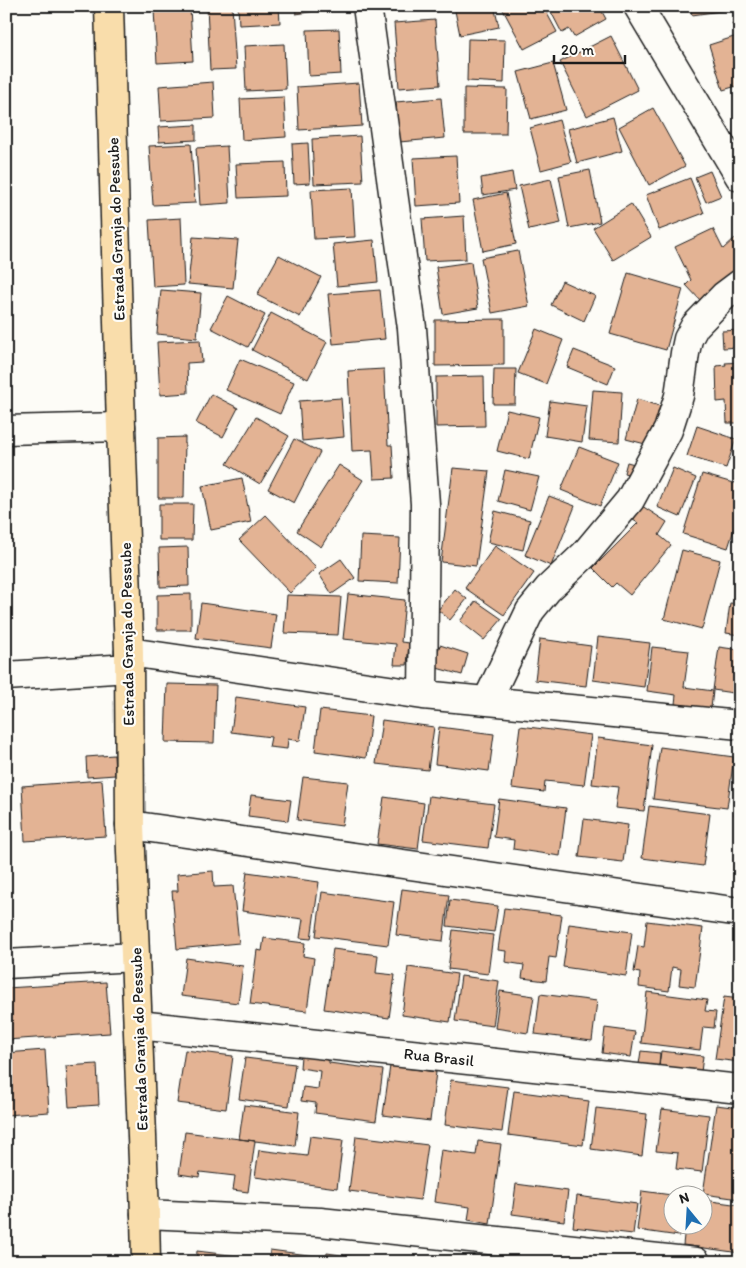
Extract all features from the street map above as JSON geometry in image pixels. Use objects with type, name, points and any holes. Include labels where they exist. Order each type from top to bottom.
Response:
[{"type":"main road","name":"Estrada Granja do Pessube","points":[[109,6],[129,660],[130,825],[146,1262]]},
{"type":"street","points":[[367,6],[412,328],[425,504],[423,695]]},
{"type":"street","points":[[638,6],[739,171]]},
{"type":"street","points":[[487,701],[530,611],[548,589],[585,554],[630,500],[668,430],[679,396],[688,340],[695,326],[724,296],[740,284]]},
{"type":"street","points":[[6,430],[121,427]]},
{"type":"street","points":[[6,676],[129,660],[423,695],[740,725]]},
{"type":"street","points":[[130,825],[740,912]]},
{"type":"street","points":[[6,964],[135,957]]},
{"type":"street","name":"Rua Brasil","points":[[138,1025],[740,1089]]},
{"type":"street","points":[[145,1214],[320,1222],[696,1262]]},
{"type":"building","points":[[207,6],[232,6],[236,69],[210,70]]},
{"type":"building","points":[[238,6],[279,6],[280,23],[239,25]]},
{"type":"building","points":[[295,6],[328,6],[328,9],[296,14]]},
{"type":"building","points":[[454,6],[494,6],[499,27],[460,35]]},
{"type":"building","points":[[501,6],[543,6],[557,32],[524,49]]},
{"type":"building","points":[[548,6],[599,6],[606,19],[574,37],[569,29],[562,33]]},
{"type":"building","points":[[690,6],[728,6],[728,10],[692,15]]},
{"type":"building","points":[[738,6],[740,6],[740,28],[732,25]]},
{"type":"building","points":[[190,8],[193,61],[157,63],[154,10]]},
{"type":"building","points":[[435,20],[440,85],[399,88],[394,23]]},
{"type":"building","points":[[339,29],[341,74],[309,76],[307,30]]},
{"type":"building","points":[[740,35],[740,85],[723,90],[709,45]]},
{"type":"building","points":[[611,36],[638,90],[587,116],[560,62]]},
{"type":"building","points":[[468,39],[505,40],[504,83],[467,81]]},
{"type":"building","points":[[284,44],[286,89],[246,91],[244,46]]},
{"type":"building","points":[[553,63],[566,110],[531,119],[518,72]]},
{"type":"building","points":[[213,82],[215,118],[161,121],[159,86]]},
{"type":"building","points":[[359,83],[362,126],[299,130],[297,87]]},
{"type":"building","points":[[464,88],[507,89],[506,134],[464,134]]},
{"type":"building","points":[[284,97],[286,137],[242,140],[240,99]]},
{"type":"building","points":[[441,98],[445,138],[399,142],[396,102]]},
{"type":"building","points":[[653,108],[685,166],[649,185],[619,127]]},
{"type":"building","points":[[613,117],[622,151],[577,163],[568,129]]},
{"type":"building","points":[[559,120],[571,162],[541,170],[530,128]]},
{"type":"building","points":[[196,125],[196,140],[159,142],[158,127]]},
{"type":"building","points":[[360,136],[363,182],[314,184],[312,139]]},
{"type":"building","points":[[308,143],[310,183],[294,184],[292,144]]},
{"type":"building","points":[[191,144],[195,203],[153,205],[149,146]]},
{"type":"building","points":[[227,146],[230,203],[200,205],[196,148]]},
{"type":"building","points":[[456,156],[459,203],[416,206],[413,158]]},
{"type":"building","points":[[285,162],[286,196],[238,198],[236,164]]},
{"type":"building","points":[[590,170],[600,222],[569,228],[559,176]]},
{"type":"building","points":[[710,171],[721,196],[706,202],[695,177]]},
{"type":"building","points":[[512,172],[515,190],[483,195],[481,178]]},
{"type":"building","points":[[690,178],[704,213],[659,230],[646,195]]},
{"type":"building","points":[[551,179],[561,223],[529,230],[519,186]]},
{"type":"building","points":[[352,188],[355,237],[314,239],[311,190]]},
{"type":"building","points":[[506,193],[516,244],[483,251],[473,200]]},
{"type":"building","points":[[631,204],[651,237],[613,260],[593,228]]},
{"type":"building","points":[[464,216],[466,259],[425,261],[422,219]]},
{"type":"building","points":[[181,218],[184,285],[153,287],[149,220]]},
{"type":"building","points":[[713,229],[723,249],[735,238],[740,243],[740,264],[701,301],[686,285],[691,280],[675,247]]},
{"type":"building","points":[[193,237],[238,240],[233,288],[188,284]]},
{"type":"building","points":[[374,240],[378,282],[337,286],[333,244]]},
{"type":"building","points":[[518,251],[529,306],[492,313],[481,258]]},
{"type":"building","points":[[279,255],[321,277],[300,317],[257,295]]},
{"type":"building","points":[[471,262],[478,308],[443,314],[436,267]]},
{"type":"building","points":[[628,273],[683,289],[666,350],[610,334]]},
{"type":"building","points":[[562,281],[595,296],[584,321],[551,305]]},
{"type":"building","points":[[161,290],[201,293],[197,338],[157,334]]},
{"type":"building","points":[[380,290],[385,339],[333,344],[328,294]]},
{"type":"building","points":[[228,296],[265,315],[248,347],[211,328]]},
{"type":"building","points":[[271,313],[327,342],[308,379],[252,350]]},
{"type":"building","points":[[504,319],[504,365],[435,366],[435,320]]},
{"type":"building","points":[[536,329],[563,340],[546,384],[518,373]]},
{"type":"building","points":[[740,330],[740,347],[723,348],[722,331]]},
{"type":"building","points":[[200,340],[202,362],[187,363],[188,393],[160,395],[157,342]]},
{"type":"building","points":[[574,350],[615,366],[608,384],[567,367]]},
{"type":"building","points":[[240,359],[294,382],[280,414],[226,390]]},
{"type":"building","points":[[740,362],[740,423],[727,423],[726,401],[717,402],[716,366]]},
{"type":"building","points":[[384,369],[388,445],[392,445],[394,478],[374,479],[372,450],[352,451],[348,371]]},
{"type":"building","points":[[494,369],[516,369],[515,404],[493,404]]},
{"type":"building","points":[[484,376],[485,426],[436,427],[436,377]]},
{"type":"building","points":[[593,390],[622,392],[619,442],[589,440]]},
{"type":"building","points":[[211,394],[238,408],[223,437],[196,423]]},
{"type":"building","points":[[341,398],[344,437],[302,441],[299,401]]},
{"type":"building","points":[[637,399],[660,406],[649,445],[626,439]]},
{"type":"building","points":[[550,401],[587,406],[582,442],[545,436]]},
{"type":"building","points":[[507,410],[539,417],[529,459],[497,451]]},
{"type":"building","points":[[256,417],[289,436],[260,484],[227,464]]},
{"type":"building","points":[[697,426],[736,439],[726,468],[687,456]]},
{"type":"building","points":[[185,437],[184,498],[158,498],[158,438]]},
{"type":"building","points":[[294,439],[320,452],[294,503],[268,489]]},
{"type":"building","points":[[579,447],[618,462],[600,506],[561,490]]},
{"type":"building","points":[[627,462],[638,465],[634,476],[624,473]]},
{"type":"building","points":[[339,465],[363,480],[321,547],[297,531]]},
{"type":"building","points":[[453,468],[489,471],[476,566],[441,562]]},
{"type":"building","points":[[673,468],[696,478],[680,517],[657,507]]},
{"type":"building","points":[[505,470],[539,477],[530,510],[498,501]]},
{"type":"building","points":[[702,474],[740,485],[740,511],[728,548],[683,534]]},
{"type":"building","points":[[242,478],[251,522],[211,530],[202,486]]},
{"type":"building","points":[[549,496],[575,506],[551,566],[525,555]]},
{"type":"building","points":[[159,504],[193,504],[192,540],[159,540]]},
{"type":"building","points":[[642,506],[667,522],[659,535],[671,545],[630,595],[616,583],[612,587],[593,568],[638,523],[633,520]]},
{"type":"building","points":[[495,511],[530,520],[523,550],[488,542]]},
{"type":"building","points":[[266,515],[316,568],[290,593],[239,540]]},
{"type":"building","points":[[361,536],[400,538],[398,583],[359,581]]},
{"type":"building","points":[[495,546],[534,573],[504,615],[465,588]]},
{"type":"building","points":[[188,547],[189,586],[160,587],[159,548]]},
{"type":"building","points":[[682,550],[720,560],[702,629],[664,619]]},
{"type":"building","points":[[341,559],[355,578],[332,594],[319,574]]},
{"type":"building","points":[[455,589],[467,599],[450,620],[438,610]]},
{"type":"building","points":[[191,594],[191,630],[157,630],[157,595]]},
{"type":"building","points":[[348,594],[405,600],[401,642],[409,643],[407,665],[394,665],[396,644],[343,639]]},
{"type":"building","points":[[287,595],[341,597],[338,635],[284,633]]},
{"type":"building","points":[[476,601],[502,619],[484,640],[460,621]]},
{"type":"building","points":[[6,603],[9,603],[10,653],[6,653]]},
{"type":"building","points":[[201,603],[276,614],[271,648],[196,638]]},
{"type":"building","points":[[730,603],[740,604],[740,635],[726,633]]},
{"type":"building","points":[[598,637],[650,643],[644,687],[593,680]]},
{"type":"building","points":[[540,639],[591,646],[586,686],[535,680]]},
{"type":"building","points":[[440,645],[468,654],[462,675],[433,667]]},
{"type":"building","points":[[652,647],[689,651],[684,687],[713,691],[711,708],[675,704],[676,695],[647,691]]},
{"type":"building","points":[[719,647],[740,650],[740,694],[713,690]]},
{"type":"building","points":[[167,684],[216,685],[214,743],[165,742]]},
{"type":"building","points":[[236,697],[305,707],[300,741],[288,739],[287,749],[269,747],[271,737],[231,732]]},
{"type":"building","points":[[320,710],[371,716],[366,758],[315,751]]},
{"type":"building","points":[[382,720],[434,727],[428,770],[376,764]]},
{"type":"building","points":[[520,726],[591,735],[584,785],[545,781],[544,792],[512,788]]},
{"type":"building","points":[[439,727],[494,734],[489,771],[435,764]]},
{"type":"building","points":[[598,738],[652,745],[644,811],[615,808],[618,787],[592,784]]},
{"type":"building","points":[[660,747],[734,757],[727,808],[653,799]]},
{"type":"building","points":[[114,755],[115,775],[87,777],[86,757]]},
{"type":"building","points":[[740,772],[740,816],[734,815]]},
{"type":"building","points":[[303,777],[348,782],[342,826],[297,820]]},
{"type":"building","points":[[102,780],[106,836],[25,841],[22,786]]},
{"type":"building","points":[[251,795],[291,800],[288,821],[248,816]]},
{"type":"building","points":[[429,796],[494,804],[488,848],[423,840]]},
{"type":"building","points":[[384,797],[424,803],[418,849],[377,844]]},
{"type":"building","points":[[499,799],[566,808],[560,856],[513,849],[514,840],[494,837]]},
{"type":"building","points":[[649,806],[710,814],[703,866],[642,858]]},
{"type":"building","points":[[584,819],[628,825],[623,862],[579,857]]},
{"type":"building","points":[[213,871],[214,887],[233,886],[239,943],[177,949],[172,891],[178,891],[177,874]]},
{"type":"building","points":[[247,872],[319,882],[311,939],[300,938],[303,919],[242,911]]},
{"type":"building","points":[[402,889],[449,895],[443,941],[396,935]]},
{"type":"building","points":[[322,892],[394,902],[388,945],[316,936]]},
{"type":"building","points":[[450,900],[498,906],[494,932],[447,926]]},
{"type":"building","points":[[504,908],[562,915],[556,958],[549,957],[546,981],[522,978],[524,965],[505,962],[506,951],[498,950]]},
{"type":"building","points":[[647,921],[703,928],[695,987],[679,985],[681,969],[672,967],[669,991],[639,987],[640,973],[634,972],[638,946],[644,947]]},
{"type":"building","points":[[569,924],[632,932],[626,976],[563,967]]},
{"type":"building","points":[[453,930],[493,935],[488,974],[448,969]]},
{"type":"building","points":[[264,938],[305,943],[303,956],[314,958],[307,1011],[250,1004],[257,950],[262,951]]},
{"type":"building","points":[[333,949],[378,955],[376,973],[395,975],[389,1018],[324,1009]]},
{"type":"building","points":[[186,958],[243,966],[238,1003],[181,996]]},
{"type":"building","points":[[408,967],[457,974],[450,1022],[402,1015]]},
{"type":"building","points":[[461,976],[499,981],[493,1026],[455,1021]]},
{"type":"building","points":[[106,982],[110,1033],[6,1040],[6,988]]},
{"type":"building","points":[[500,991],[534,996],[528,1033],[495,1028]]},
{"type":"building","points":[[647,992],[707,1000],[705,1011],[716,1012],[714,1028],[703,1027],[700,1050],[641,1043]]},
{"type":"building","points":[[540,994],[597,1001],[592,1041],[535,1034]]},
{"type":"building","points":[[724,997],[740,999],[740,1062],[715,1059]]},
{"type":"building","points":[[605,1028],[635,1032],[631,1057],[602,1053]]},
{"type":"building","points":[[45,1050],[49,1112],[6,1115],[6,1053]]},
{"type":"building","points":[[185,1050],[233,1056],[226,1109],[177,1103]]},
{"type":"building","points":[[641,1051],[660,1053],[659,1066],[639,1064]]},
{"type":"building","points":[[661,1051],[703,1056],[701,1072],[659,1066]]},
{"type":"building","points":[[301,1056],[329,1060],[329,1063],[383,1070],[376,1121],[315,1113],[316,1103],[301,1101],[303,1087],[318,1089],[320,1071],[300,1068]]},
{"type":"building","points":[[245,1058],[295,1064],[289,1106],[239,1099]]},
{"type":"building","points":[[97,1064],[99,1105],[69,1107],[66,1066]]},
{"type":"building","points":[[390,1066],[436,1072],[430,1121],[383,1115]]},
{"type":"building","points":[[451,1080],[508,1087],[502,1132],[445,1125]]},
{"type":"building","points":[[514,1091],[589,1101],[583,1145],[508,1135]]},
{"type":"building","points":[[244,1105],[299,1112],[295,1146],[239,1139]]},
{"type":"building","points":[[716,1105],[740,1108],[740,1199],[714,1195],[714,1186],[704,1186]]},
{"type":"building","points":[[596,1108],[647,1114],[642,1156],[591,1149]]},
{"type":"building","points":[[662,1109],[709,1115],[702,1172],[676,1169],[678,1153],[656,1151]]},
{"type":"building","points":[[185,1132],[255,1141],[248,1192],[233,1190],[235,1176],[200,1172],[199,1177],[179,1174]]},
{"type":"building","points":[[310,1136],[343,1140],[337,1188],[255,1177],[259,1150],[307,1156]]},
{"type":"building","points":[[356,1136],[428,1145],[420,1200],[349,1191]]},
{"type":"building","points":[[478,1141],[501,1144],[490,1224],[468,1220],[470,1207],[434,1202],[441,1150],[476,1155]]},
{"type":"building","points":[[516,1184],[568,1191],[564,1221],[512,1214]]},
{"type":"building","points":[[642,1191],[664,1194],[664,1234],[637,1230]]},
{"type":"building","points":[[577,1196],[637,1204],[633,1234],[573,1227]]},
{"type":"building","points":[[714,1201],[740,1205],[740,1253],[683,1245],[684,1236],[714,1236]]},
{"type":"building","points":[[270,1250],[316,1256],[315,1262],[269,1262]]},
{"type":"building","points":[[197,1251],[246,1257],[245,1262],[196,1262]]},
{"type":"building","points":[[327,1253],[376,1260],[376,1262],[326,1262]]}]
